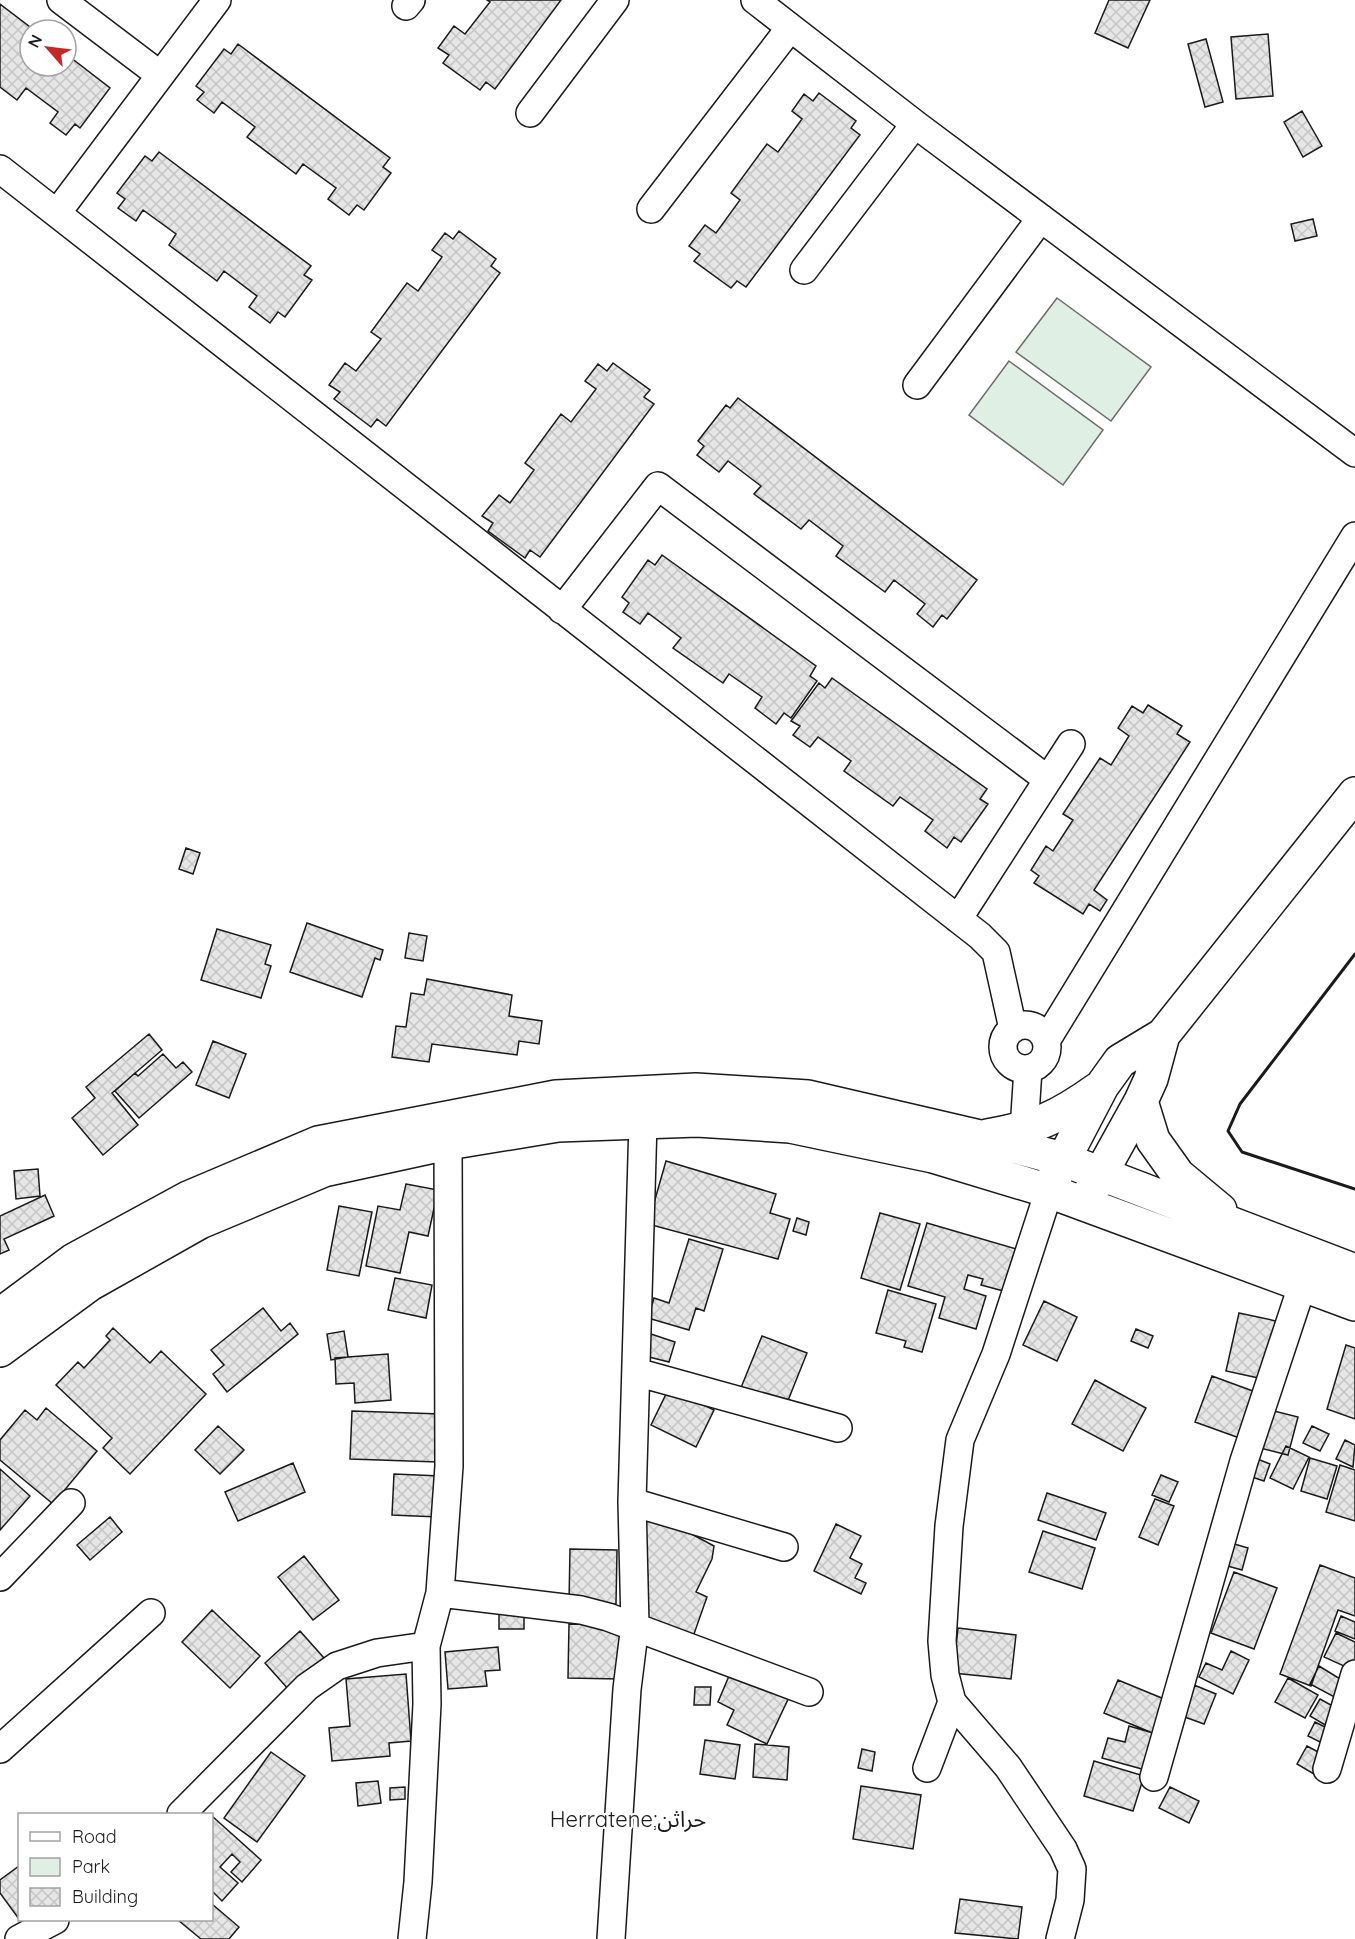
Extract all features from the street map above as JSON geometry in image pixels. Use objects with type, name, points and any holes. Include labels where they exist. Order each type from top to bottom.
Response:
[{"type":"main road","points":[[1048,1191],[1062,1159],[1102,1086],[1120,1060],[1163,1035],[1355,794]]},
{"type":"main road","points":[[1084,1204],[1141,1101],[1151,1079],[1163,1035]]},
{"type":"main road","points":[[980,1137],[1024,1130],[1066,1112],[1102,1086]]},
{"type":"main road","points":[[0,1315],[74,1260],[188,1198],[318,1143],[556,1097],[696,1090],[808,1097],[980,1137],[1062,1159],[1355,1271]]},
{"type":"main road","points":[[1141,1101],[1153,1140],[1178,1175],[1239,1227]]},
{"type":"main road","points":[[0,1350],[90,1284],[200,1222],[324,1170],[448,1143],[558,1125],[698,1120],[790,1126],[933,1156],[1048,1191],[1355,1304]]},
{"type":"street","points":[[61,0],[160,75]]},
{"type":"street","points":[[57,213],[217,0]]},
{"type":"street","points":[[530,113],[615,0]]},
{"type":"street","points":[[755,0],[915,124],[1355,453]]},
{"type":"street","points":[[651,209],[790,28]]},
{"type":"street","points":[[804,270],[915,124]]},
{"type":"street","points":[[0,169],[958,919],[996,952],[1013,1029]]},
{"type":"street","points":[[917,385],[1041,218]]},
{"type":"street","points":[[561,610],[658,486],[1047,779]]},
{"type":"street","points":[[1046,1041],[1033,1026],[1019,1025],[1004,1039],[1004,1054],[1013,1066],[1028,1069],[1036,1066],[1046,1055],[1046,1041],[1355,536]]},
{"type":"street","points":[[958,919],[1071,744]]},
{"type":"street","points":[[1024,1130],[1028,1069]]},
{"type":"street","points":[[611,1939],[627,1689],[635,1625],[632,1502],[643,1122]]},
{"type":"street","points":[[412,1939],[419,1858],[426,1704],[426,1646],[440,1593],[449,1466],[448,1143]]},
{"type":"street","points":[[1048,1191],[996,1354],[960,1440],[950,1526],[942,1641],[945,1675],[952,1702],[1008,1767],[1063,1848],[1072,1869],[1070,1900],[1060,1939]]},
{"type":"street","points":[[1154,1777],[1244,1461],[1303,1283]]},
{"type":"street","points":[[636,1372],[838,1428]]},
{"type":"street","points":[[632,1502],[784,1547]]},
{"type":"street","points":[[0,1577],[71,1503]]},
{"type":"street","points":[[440,1593],[581,1610],[635,1625],[676,1643],[809,1692]]},
{"type":"street","points":[[0,1749],[151,1613]]},
{"type":"street","points":[[183,1813],[307,1687],[337,1666],[377,1653],[426,1646]]},
{"type":"street","points":[[1327,1769],[1355,1674]]},
{"type":"street","points":[[927,1768],[952,1702]]},
{"type":"street","points":[[19,1939],[53,1921]]},
{"type":"green space","points":[[1057,298],[1151,367],[1111,421],[1016,352]]},
{"type":"green space","points":[[1009,361],[1103,430],[1063,485],[969,415]]},
{"type":"building","points":[[487,0],[561,0],[495,89],[486,82],[480,90],[443,63],[449,55],[438,48],[454,26],[465,34],[490,2]]},
{"type":"building","points":[[1109,0],[1150,0],[1128,48],[1095,33]]},
{"type":"building","points":[[0,4],[18,18],[18,78],[78,78],[78,63],[110,88],[80,128],[75,124],[66,135],[50,123],[58,112],[26,88],[17,100],[0,87]]},
{"type":"building","points":[[1268,34],[1273,96],[1236,99],[1231,37]]},
{"type":"building","points":[[1206,39],[1223,102],[1205,107],[1188,44]]},
{"type":"building","points":[[238,44],[390,158],[383,167],[391,173],[364,210],[357,205],[349,215],[328,199],[336,188],[303,164],[296,174],[247,137],[255,127],[222,102],[214,113],[197,100],[204,92],[196,86],[224,49],[231,54]]},
{"type":"building","points":[[819,93],[856,121],[851,128],[860,135],[746,287],[737,281],[731,288],[694,261],[700,254],[689,246],[705,225],[716,233],[740,200],[731,193],[767,144],[778,152],[802,119],[792,111],[804,94],[813,101]]},
{"type":"building","points":[[1302,111],[1322,146],[1303,157],[1284,122]]},
{"type":"building","points":[[159,152],[311,266],[304,275],[312,280],[285,317],[278,312],[270,323],[249,307],[257,296],[224,271],[217,281],[169,245],[176,234],[143,210],[136,221],[118,208],[125,199],[117,193],[145,156],[152,161]]},
{"type":"building","points":[[1313,219],[1317,236],[1295,241],[1291,224]]},
{"type":"building","points":[[459,231],[496,259],[491,266],[500,273],[386,426],[377,419],[371,427],[334,399],[340,392],[329,385],[345,363],[356,371],[381,339],[371,332],[407,283],[418,291],[442,257],[432,250],[445,233],[453,239]]},
{"type":"building","points":[[613,363],[650,390],[644,397],[654,404],[540,557],[530,550],[525,558],[488,531],[493,523],[482,516],[499,495],[510,503],[534,470],[525,463],[561,414],[571,422],[596,389],[585,381],[598,364],[607,371]]},
{"type":"building","points":[[738,398],[977,580],[947,619],[942,615],[933,627],[917,614],[925,604],[894,580],[885,592],[836,556],[843,546],[809,520],[801,529],[754,494],[761,486],[728,461],[719,472],[697,455],[704,446],[698,441],[726,405],[730,408]]},
{"type":"building","points":[[662,555],[816,666],[810,676],[817,681],[791,718],[784,713],[776,724],[755,708],[762,697],[729,674],[723,683],[673,648],[681,638],[648,613],[640,624],[623,612],[629,603],[622,597],[648,560],[655,565]]},
{"type":"building","points":[[832,678],[987,789],[980,799],[988,804],[961,842],[954,837],[947,848],[925,831],[933,820],[900,797],[893,806],[844,771],[851,761],[818,737],[810,747],[793,735],[800,726],[791,721],[819,683],[825,688]]},
{"type":"building","points":[[1148,705],[1182,726],[1177,734],[1190,742],[1094,890],[1107,900],[1100,911],[1089,904],[1083,914],[1034,883],[1039,876],[1031,870],[1046,846],[1053,851],[1073,820],[1063,814],[1100,758],[1111,765],[1129,736],[1118,728],[1132,706],[1143,713]]},
{"type":"building","points":[[186,848],[200,853],[193,874],[179,869]]},
{"type":"building","points":[[307,923],[383,950],[380,960],[375,958],[362,997],[290,972]]},
{"type":"building","points":[[217,929],[271,945],[265,964],[271,966],[261,998],[201,980]]},
{"type":"building","points":[[409,933],[427,936],[423,961],[405,958]]},
{"type":"building","points":[[427,979],[512,995],[509,1016],[542,1021],[539,1044],[519,1041],[517,1055],[432,1044],[429,1062],[392,1057],[396,1026],[406,1027],[411,993],[424,995]]},
{"type":"building","points":[[149,1034],[162,1050],[112,1093],[138,1125],[103,1155],[72,1118],[95,1098],[86,1087]]},
{"type":"building","points":[[213,1041],[246,1054],[229,1098],[196,1085]]},
{"type":"building","points":[[163,1054],[176,1068],[183,1062],[192,1072],[139,1118],[115,1091],[135,1073],[138,1076]]},
{"type":"building","points":[[666,1161],[776,1194],[770,1213],[790,1219],[778,1259],[648,1224]]},
{"type":"building","points":[[38,1169],[40,1196],[16,1199],[14,1171]]},
{"type":"building","points":[[406,1184],[438,1190],[428,1236],[409,1232],[400,1273],[366,1266],[378,1206],[400,1210]]},
{"type":"building","points":[[45,1195],[54,1216],[4,1239],[9,1250],[0,1254],[0,1216]]},
{"type":"building","points":[[339,1206],[372,1212],[359,1276],[327,1270]]},
{"type":"building","points":[[880,1213],[920,1224],[900,1290],[861,1278]]},
{"type":"building","points":[[797,1218],[809,1222],[806,1235],[793,1231]]},
{"type":"building","points":[[927,1223],[1023,1251],[1011,1293],[981,1285],[983,1279],[968,1275],[964,1289],[986,1296],[976,1329],[939,1318],[945,1297],[908,1286]]},
{"type":"building","points":[[689,1239],[723,1249],[704,1311],[696,1308],[689,1330],[648,1318],[654,1298],[669,1303]]},
{"type":"building","points":[[395,1278],[432,1285],[426,1318],[388,1310]]},
{"type":"building","points":[[888,1290],[936,1304],[922,1352],[904,1347],[906,1341],[876,1333]]},
{"type":"building","points":[[1044,1301],[1077,1317],[1057,1361],[1023,1345]]},
{"type":"building","points":[[263,1308],[281,1331],[290,1323],[298,1334],[227,1392],[213,1374],[224,1365],[211,1350]]},
{"type":"building","points":[[1239,1313],[1281,1322],[1268,1380],[1226,1371]]},
{"type":"building","points":[[113,1328],[150,1363],[161,1351],[206,1394],[130,1474],[103,1448],[112,1438],[56,1385],[78,1362],[84,1368],[110,1340],[106,1336]]},
{"type":"building","points":[[1136,1329],[1153,1336],[1148,1348],[1131,1341]]},
{"type":"building","points":[[344,1331],[348,1357],[331,1360],[327,1334]]},
{"type":"building","points":[[651,1334],[675,1342],[669,1362],[645,1356]]},
{"type":"building","points":[[762,1336],[807,1353],[785,1408],[740,1390]]},
{"type":"building","points":[[1346,1345],[1355,1348],[1355,1419],[1327,1409]]},
{"type":"building","points":[[388,1354],[391,1400],[355,1403],[354,1383],[336,1384],[335,1358]]},
{"type":"building","points":[[1212,1376],[1261,1394],[1245,1440],[1195,1422]]},
{"type":"building","points":[[1095,1380],[1146,1408],[1123,1451],[1072,1424]]},
{"type":"building","points":[[669,1388],[714,1410],[696,1447],[651,1425]]},
{"type":"building","points":[[46,1408],[97,1451],[53,1504],[0,1460],[0,1440],[25,1410],[37,1420]]},
{"type":"building","points":[[1270,1410],[1298,1417],[1288,1455],[1260,1448]]},
{"type":"building","points":[[352,1411],[441,1414],[438,1462],[350,1459]]},
{"type":"building","points":[[218,1426],[244,1450],[220,1474],[195,1450]]},
{"type":"building","points":[[1312,1426],[1329,1434],[1320,1451],[1303,1443]]},
{"type":"building","points":[[1345,1440],[1355,1445],[1353,1467],[1336,1459]]},
{"type":"building","points":[[1286,1446],[1309,1457],[1293,1489],[1270,1478]]},
{"type":"building","points":[[1255,1458],[1270,1464],[1264,1481],[1249,1476]]},
{"type":"building","points":[[1310,1458],[1337,1466],[1327,1499],[1301,1491]]},
{"type":"building","points":[[293,1463],[305,1492],[238,1521],[225,1492]]},
{"type":"building","points":[[1340,1465],[1355,1470],[1355,1521],[1326,1512]]},
{"type":"building","points":[[0,1469],[30,1496],[0,1530]]},
{"type":"building","points":[[394,1474],[440,1476],[438,1517],[392,1515]]},
{"type":"building","points":[[1161,1475],[1178,1482],[1169,1502],[1152,1495]]},
{"type":"building","points":[[1047,1493],[1106,1513],[1096,1540],[1038,1520]]},
{"type":"building","points":[[1155,1499],[1174,1506],[1158,1545],[1139,1537]]},
{"type":"building","points":[[110,1517],[122,1532],[90,1560],[77,1545]]},
{"type":"building","points":[[645,1517],[686,1531],[714,1546],[712,1559],[696,1592],[707,1597],[694,1634],[671,1631],[642,1616],[648,1575],[636,1569]]},
{"type":"building","points":[[836,1524],[861,1536],[850,1558],[862,1564],[855,1578],[866,1583],[861,1594],[814,1571]]},
{"type":"building","points":[[1043,1531],[1095,1548],[1082,1589],[1029,1572]]},
{"type":"building","points":[[1231,1543],[1248,1548],[1242,1570],[1224,1565]]},
{"type":"building","points":[[570,1549],[617,1550],[616,1604],[569,1603]]},
{"type":"building","points":[[304,1556],[339,1600],[313,1620],[278,1577]]},
{"type":"building","points":[[1320,1565],[1355,1578],[1355,1616],[1338,1610],[1311,1686],[1280,1674]]},
{"type":"building","points":[[1234,1572],[1277,1588],[1254,1649],[1211,1633]]},
{"type":"building","points":[[499,1607],[524,1607],[524,1629],[499,1629]]},
{"type":"building","points":[[212,1610],[260,1656],[230,1688],[182,1642]]},
{"type":"building","points":[[1341,1616],[1355,1622],[1355,1639],[1335,1631]]},
{"type":"building","points":[[569,1624],[620,1625],[619,1679],[568,1678]]},
{"type":"building","points":[[958,1628],[1016,1635],[1011,1679],[953,1673]]},
{"type":"building","points":[[300,1631],[324,1658],[289,1690],[265,1663]]},
{"type":"building","points":[[1336,1633],[1355,1642],[1355,1671],[1324,1657]]},
{"type":"building","points":[[498,1647],[500,1670],[485,1671],[487,1686],[448,1689],[445,1652]]},
{"type":"building","points":[[1231,1651],[1249,1660],[1233,1694],[1199,1677],[1206,1663],[1222,1670]]},
{"type":"building","points":[[1319,1666],[1350,1685],[1342,1701],[1310,1684]]},
{"type":"building","points":[[732,1669],[790,1695],[767,1744],[727,1725],[734,1710],[718,1702]]},
{"type":"building","points":[[406,1674],[411,1741],[389,1743],[390,1756],[332,1761],[329,1728],[350,1726],[346,1679]]},
{"type":"building","points":[[1288,1678],[1318,1695],[1305,1718],[1275,1702]]},
{"type":"building","points":[[1118,1680],[1169,1701],[1155,1734],[1104,1713]]},
{"type":"building","points":[[1194,1685],[1216,1694],[1204,1724],[1182,1716]]},
{"type":"building","points":[[695,1687],[711,1687],[710,1705],[694,1705]]},
{"type":"building","points":[[1320,1699],[1347,1714],[1337,1732],[1310,1716]]},
{"type":"building","points":[[1315,1722],[1333,1731],[1326,1745],[1308,1736]]},
{"type":"building","points":[[1129,1726],[1153,1733],[1142,1769],[1102,1758],[1108,1738],[1125,1742]]},
{"type":"building","points":[[705,1740],[740,1745],[735,1779],[700,1774]]},
{"type":"building","points":[[755,1744],[789,1747],[787,1780],[753,1777]]},
{"type":"building","points":[[1307,1746],[1335,1761],[1324,1780],[1297,1764]]},
{"type":"building","points":[[862,1749],[875,1752],[872,1771],[858,1768]]},
{"type":"building","points":[[271,1752],[305,1776],[257,1842],[224,1818]]},
{"type":"building","points":[[1094,1761],[1144,1776],[1133,1811],[1084,1796]]},
{"type":"building","points":[[378,1781],[381,1803],[358,1806],[356,1783]]},
{"type":"building","points":[[861,1786],[921,1795],[913,1849],[853,1839]]},
{"type":"building","points":[[405,1787],[405,1799],[390,1800],[390,1788]]},
{"type":"building","points":[[1170,1787],[1199,1801],[1189,1823],[1159,1808]]},
{"type":"building","points":[[213,1817],[261,1860],[242,1882],[231,1872],[240,1862],[232,1854],[220,1867],[238,1883],[222,1901],[213,1892]]},
{"type":"building","points":[[18,1867],[18,1918],[0,1893],[0,1880]]},
{"type":"building","points":[[960,1899],[1022,1907],[1018,1939],[955,1933]]},
{"type":"building","points":[[213,1905],[239,1927],[229,1939],[201,1939],[179,1921],[213,1921]]},
{"type":"wall","points":[[1355,954],[1240,1104],[1228,1131],[1242,1152],[1355,1189]]},
{"type":"district","name":"Herratene;حراثن","points":[[628,1819]]}]
